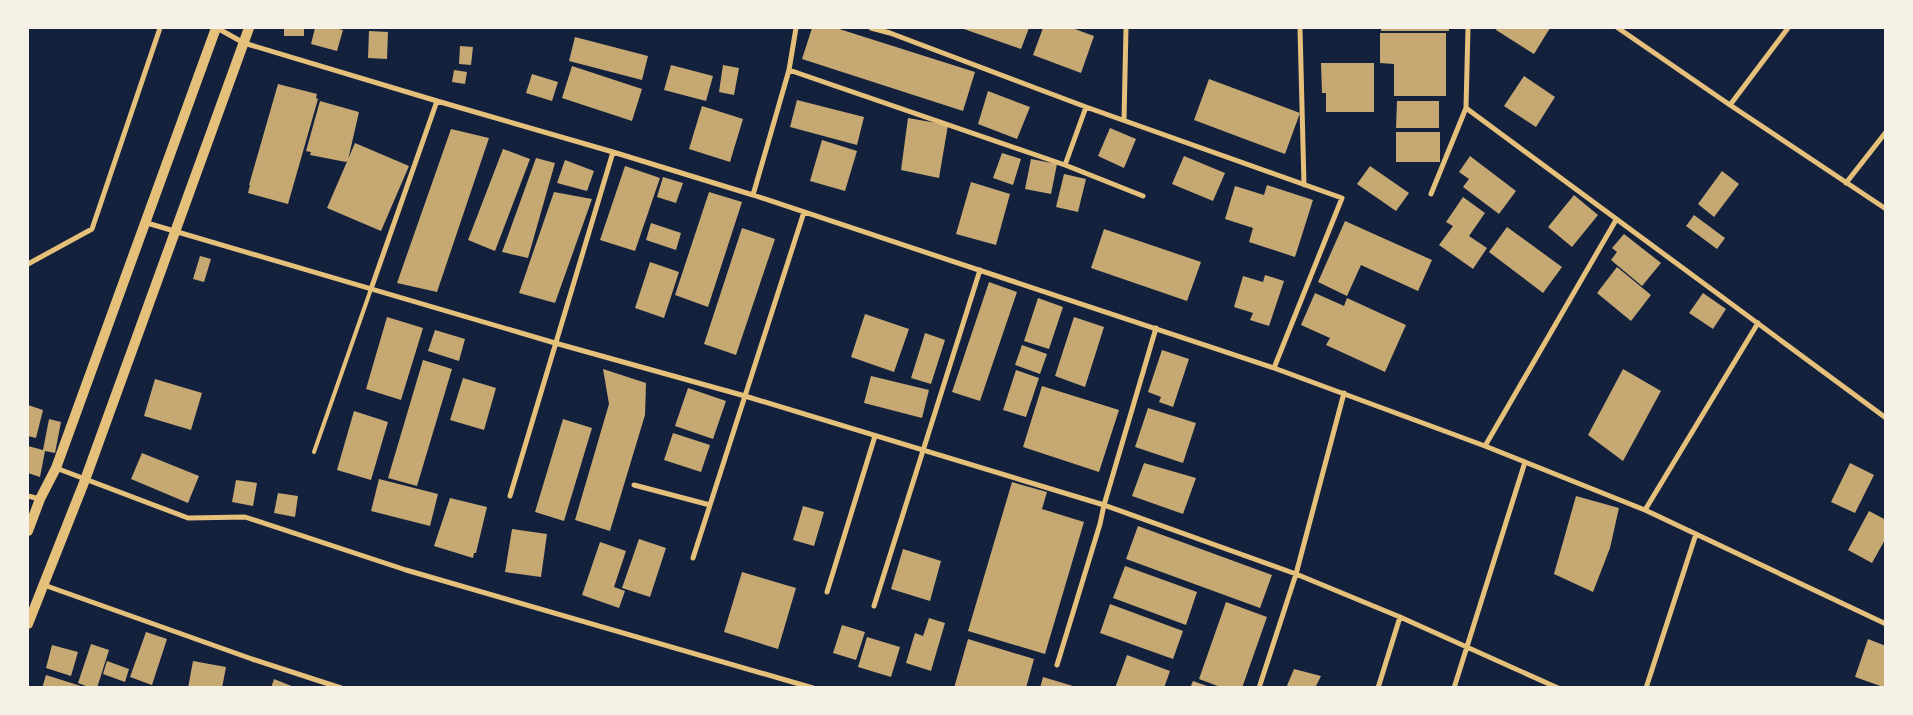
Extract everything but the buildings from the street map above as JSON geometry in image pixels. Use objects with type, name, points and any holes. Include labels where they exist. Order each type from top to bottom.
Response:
[{"type":"main road","points":[[28,531],[40,499],[56,468],[217,28]]},
{"type":"main road","points":[[28,624],[85,480],[249,28]]},
{"type":"street","points":[[28,264],[92,229],[160,28]]},
{"type":"street","points":[[217,28],[244,43],[753,195],[1274,368],[1485,446],[1645,510],[1886,624]]},
{"type":"street","points":[[753,195],[789,70],[796,28]]},
{"type":"street","points":[[871,28],[890,33],[1086,107],[1342,198],[1274,368]]},
{"type":"street","points":[[1124,120],[1126,28]]},
{"type":"street","points":[[1300,28],[1304,185]]},
{"type":"street","points":[[1431,194],[1466,108],[1468,28]]},
{"type":"street","points":[[1618,28],[1886,209]]},
{"type":"street","points":[[1730,105],[1788,28]]},
{"type":"street","points":[[789,70],[1065,165],[1143,196]]},
{"type":"street","points":[[371,289],[437,101]]},
{"type":"street","points":[[1065,165],[1086,107]]},
{"type":"street","points":[[1466,108],[1886,418]]},
{"type":"street","points":[[1846,183],[1886,132]]},
{"type":"street","points":[[510,496],[613,152]]},
{"type":"street","points":[[693,558],[804,212]]},
{"type":"street","points":[[1485,446],[1616,220]]},
{"type":"street","points":[[146,222],[371,289],[745,396],[1104,505],[1296,574],[1400,617],[1558,688]]},
{"type":"street","points":[[874,606],[980,270]]},
{"type":"street","points":[[1645,510],[1758,323]]},
{"type":"street","points":[[1058,665],[1156,328]]},
{"type":"street","points":[[1259,688],[1296,574],[1344,393]]},
{"type":"street","points":[[827,592],[875,436]]},
{"type":"street","points":[[1454,688],[1525,462]]},
{"type":"street","points":[[56,468],[188,518],[245,518],[406,570],[812,688]]},
{"type":"street","points":[[634,485],[710,505]]},
{"type":"street","points":[[28,496],[40,499]]},
{"type":"street","points":[[1646,688],[1696,534]]},
{"type":"street","points":[[44,584],[252,659],[341,688]]},
{"type":"street","points":[[1378,688],[1400,617]]},
{"type":"lane","points":[[314,452],[371,289]]}]
